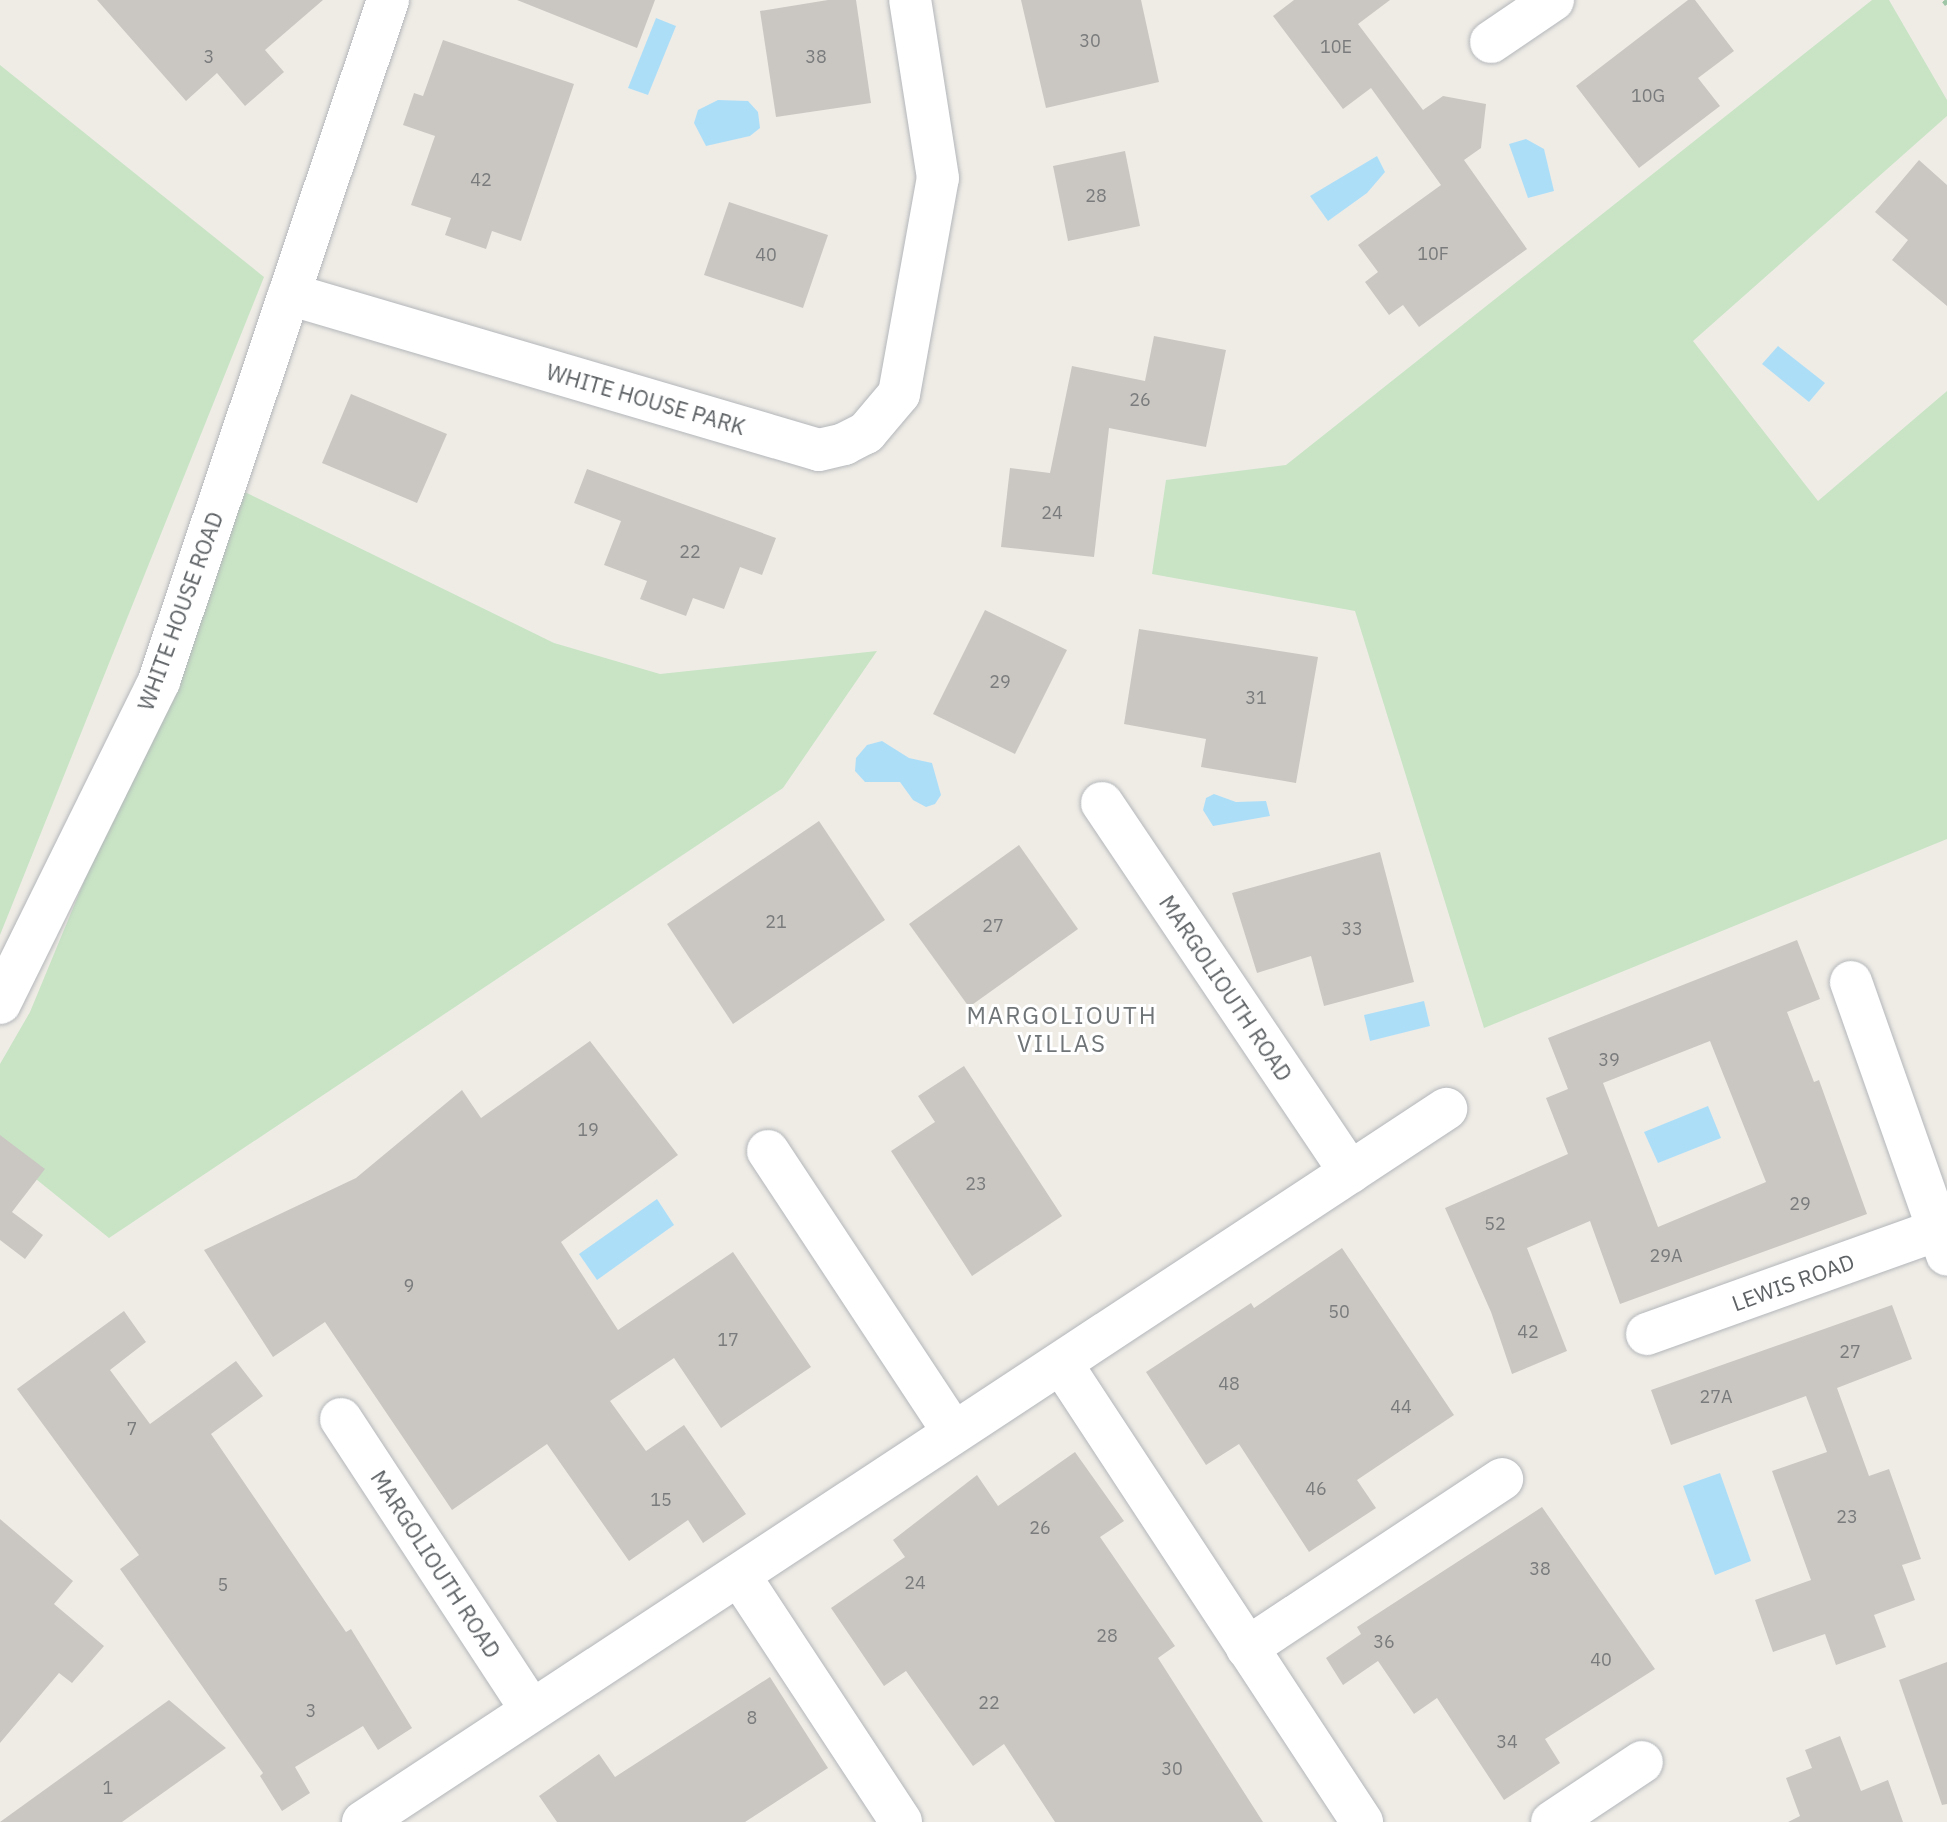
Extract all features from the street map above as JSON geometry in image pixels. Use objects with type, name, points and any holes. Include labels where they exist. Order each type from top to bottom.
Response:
[{"type":"street","points":[[289,294],[388,0]]},
{"type":"street","name":"WHITE HOUSE PARK","points":[[289,294],[819,450],[844,444],[866,433],[899,394],[938,178],[910,0]]},
{"type":"street","points":[[1491,42],[1553,0]]},
{"type":"street","name":"WHITE HOUSE ROAD","points":[[0,1003],[159,681],[289,294]]},
{"type":"street","name":"MARGOLIOUTH ROAD","points":[[1102,803],[1350,1172]]},
{"type":"street","name":"LEWIS ROAD","points":[[1647,1334],[1943,1242],[1851,982]]},
{"type":"street","points":[[363,1822],[1446,1109]]},
{"type":"street","points":[[768,1151],[953,1432]]},
{"type":"street","points":[[1061,1363],[1362,1822]]},
{"type":"street","name":"MARGOLIOUTH ROAD","points":[[341,1419],[531,1709]]},
{"type":"street","points":[[1247,1648],[1502,1479]]},
{"type":"street","points":[[739,1575],[901,1822]]},
{"type":"street","points":[[1552,1822],[1642,1762]]},
{"type":"green space","points":[[1872,0],[1889,0],[1947,100],[1947,116],[1693,341],[1818,501],[1947,391],[1947,839],[1484,1028],[1355,611],[1152,574],[1166,480],[1286,465]]},
{"type":"green space","points":[[0,65],[264,277],[0,935]]},
{"type":"green space","points":[[245,492],[554,643],[660,674],[877,651],[783,788],[109,1238],[0,1150],[0,1064],[30,1012]]},
{"type":"water","points":[[656,18],[676,26],[648,95],[628,88]]},
{"type":"water","points":[[718,100],[748,101],[758,112],[760,128],[750,136],[706,146],[694,123],[698,110]]},
{"type":"water","points":[[1526,139],[1544,149],[1554,191],[1528,198],[1509,144]]},
{"type":"water","points":[[1377,156],[1385,172],[1367,193],[1328,221],[1310,196]]},
{"type":"water","points":[[1778,346],[1825,383],[1809,402],[1762,364]]},
{"type":"water","points":[[882,741],[909,758],[932,763],[941,795],[935,804],[926,807],[913,800],[900,782],[865,782],[855,771],[856,758],[867,745]]},
{"type":"water","points":[[1214,794],[1236,802],[1266,801],[1270,816],[1213,826],[1203,810],[1206,798]]},
{"type":"water","points":[[1424,1001],[1430,1026],[1370,1041],[1364,1015]]},
{"type":"water","points":[[1708,1106],[1721,1138],[1658,1163],[1644,1132]]},
{"type":"water","points":[[657,1199],[674,1225],[597,1280],[579,1254]]},
{"type":"water","points":[[1720,1473],[1751,1561],[1715,1575],[1683,1486]]},
{"type":"building","points":[[97,0],[323,0],[265,50],[284,72],[245,106],[217,73],[186,101]]},
{"type":"building","points":[[517,0],[655,0],[637,48]]},
{"type":"building","points":[[828,0],[856,0],[871,103],[776,117],[760,11]]},
{"type":"building","points":[[1021,0],[1141,0],[1159,82],[1046,108]]},
{"type":"building","points":[[1294,0],[1390,0],[1358,24],[1423,110],[1443,96],[1486,104],[1481,148],[1464,160],[1527,249],[1419,327],[1403,305],[1389,315],[1365,282],[1378,272],[1358,245],[1441,185],[1371,88],[1343,109],[1273,16]]},
{"type":"building","points":[[1688,0],[1695,0],[1734,51],[1698,78],[1720,106],[1639,168],[1576,86]]},
{"type":"building","points":[[443,40],[574,84],[521,241],[492,231],[486,249],[445,235],[451,218],[411,205],[435,136],[403,125],[414,93],[423,96]]},
{"type":"building","points":[[1125,151],[1140,226],[1068,241],[1053,166]]},
{"type":"building","points":[[1919,160],[1947,185],[1947,306],[1892,260],[1908,240],[1875,212]]},
{"type":"building","points":[[729,202],[828,235],[803,308],[704,275]]},
{"type":"building","points":[[1154,336],[1226,350],[1206,447],[1109,428],[1094,557],[1001,547],[1010,468],[1050,473],[1072,366],[1145,381]]},
{"type":"building","points":[[351,394],[447,434],[417,503],[322,463]]},
{"type":"building","points":[[587,469],[776,538],[762,575],[740,567],[724,609],[693,598],[686,616],[640,599],[647,581],[604,565],[621,521],[574,503]]},
{"type":"building","points":[[985,610],[1067,650],[1015,754],[933,714]]},
{"type":"building","points":[[1139,629],[1318,657],[1296,783],[1201,767],[1206,739],[1124,724]]},
{"type":"building","points":[[819,821],[885,920],[733,1024],[667,924]]},
{"type":"building","points":[[1019,845],[1078,929],[969,1007],[909,924]]},
{"type":"building","points":[[1380,852],[1414,982],[1324,1006],[1311,956],[1257,973],[1232,893]]},
{"type":"building","points":[[1797,940],[1820,999],[1787,1012],[1814,1082],[1819,1080],[1867,1214],[1620,1304],[1590,1221],[1527,1248],[1567,1351],[1512,1374],[1491,1312],[1445,1208],[1568,1154],[1546,1098],[1568,1089],[1548,1038]],"holes":[[[1710,1041],[1766,1182],[1658,1227],[1603,1083]]]},
{"type":"building","points":[[590,1041],[678,1155],[561,1242],[618,1330],[733,1252],[811,1367],[721,1428],[674,1358],[610,1401],[646,1451],[684,1425],[746,1514],[703,1543],[688,1520],[629,1561],[547,1444],[452,1510],[325,1322],[273,1357],[204,1250],[356,1178],[462,1090],[481,1118]]},
{"type":"building","points":[[964,1066],[1062,1216],[972,1276],[891,1151],[935,1122],[918,1096]]},
{"type":"building","points":[[0,1135],[45,1169],[12,1212],[43,1235],[25,1259],[0,1240]]},
{"type":"building","points":[[1342,1248],[1454,1415],[1357,1480],[1376,1508],[1309,1552],[1239,1444],[1206,1465],[1146,1372],[1251,1303],[1254,1308]]},
{"type":"building","points":[[1892,1305],[1912,1359],[1837,1388],[1869,1476],[1889,1469],[1921,1559],[1902,1565],[1915,1600],[1874,1615],[1886,1647],[1836,1665],[1825,1634],[1773,1652],[1755,1600],[1811,1580],[1772,1471],[1827,1452],[1806,1396],[1671,1445],[1651,1390]]},
{"type":"building","points":[[124,1311],[146,1342],[110,1370],[150,1424],[236,1361],[263,1396],[211,1434],[346,1632],[351,1629],[412,1728],[378,1750],[363,1726],[295,1767],[310,1793],[282,1811],[260,1776],[263,1773],[120,1569],[139,1555],[17,1389]]},
{"type":"building","points":[[1075,1452],[1124,1521],[1100,1537],[1175,1646],[1158,1658],[1263,1822],[1055,1822],[1004,1744],[973,1766],[906,1671],[884,1686],[831,1608],[905,1557],[893,1540],[977,1475],[998,1506]]},
{"type":"building","points":[[1542,1507],[1655,1669],[1545,1739],[1560,1763],[1504,1800],[1437,1698],[1414,1714],[1378,1661],[1343,1685],[1326,1658],[1361,1634],[1357,1627]]},
{"type":"building","points":[[0,1519],[73,1581],[54,1604],[104,1646],[72,1683],[59,1673],[0,1743]]},
{"type":"building","points":[[1947,1662],[1947,1804],[1942,1805],[1899,1680]]},
{"type":"building","points":[[770,1677],[828,1768],[745,1822],[557,1822],[539,1796],[599,1754],[615,1777]]},
{"type":"building","points":[[169,1700],[226,1748],[122,1822],[0,1822]]},
{"type":"building","points":[[1840,1736],[1861,1791],[1888,1780],[1903,1822],[1788,1822],[1800,1816],[1786,1778],[1812,1768],[1805,1750]]},
{"type":"district","name":"MARGOLIOUTH VILLAS","points":[[1062,1030]]}]
